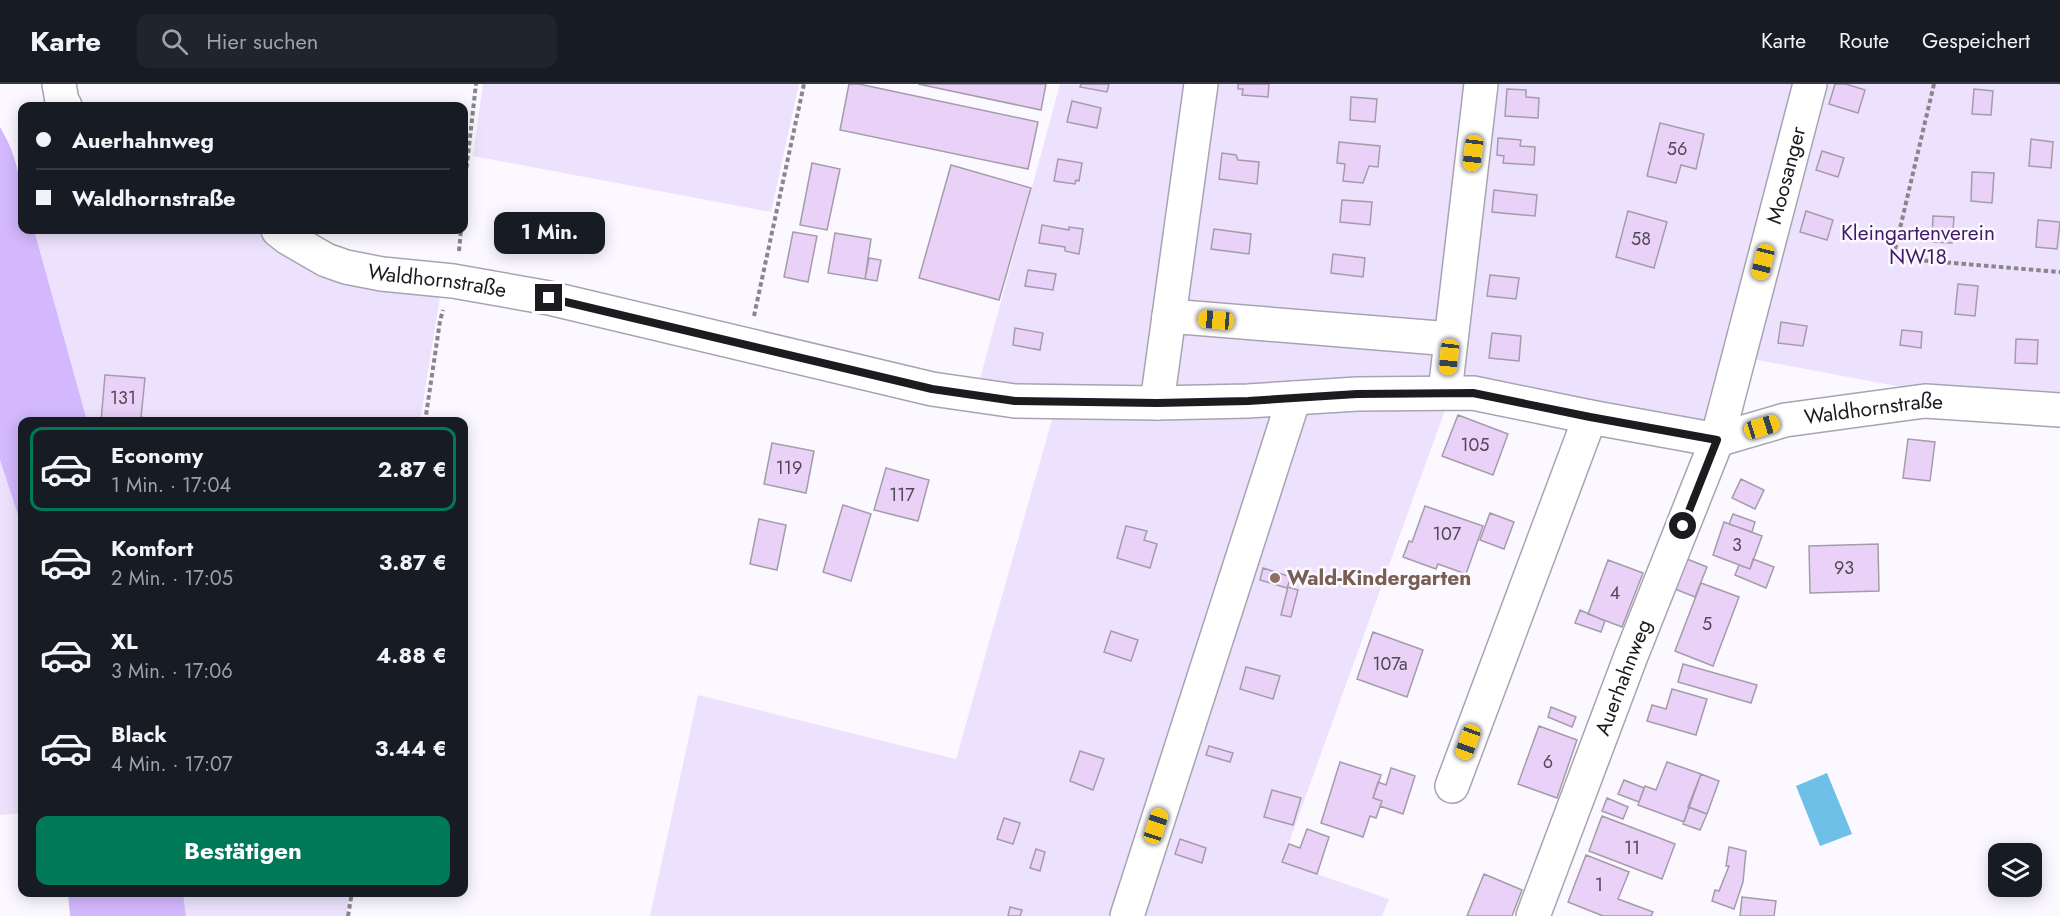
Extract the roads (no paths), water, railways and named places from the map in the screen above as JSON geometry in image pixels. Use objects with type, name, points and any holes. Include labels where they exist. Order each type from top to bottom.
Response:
[{"type":"street","points":[[59,84],[63,102]]},
{"type":"street","points":[[1157,403],[1201,84]]},
{"type":"street","points":[[1446,392],[1481,84]]},
{"type":"street","name":"Moosanger","points":[[1717,440],[1810,84]]},
{"type":"street","name":"Waldhornstraße","points":[[283,234],[326,260],[346,267],[382,274],[453,281],[549,298],[932,389],[1015,401],[1157,403],[1357,394],[1473,393],[1717,440],[1785,420],[1925,401],[2060,410]]},
{"type":"street","points":[[1169,316],[1451,339]]},
{"type":"street","points":[[1127,916],[1294,398]]},
{"type":"street","points":[[1452,786],[1590,417]]},
{"type":"street","name":"Auerhahnweg","points":[[1543,913],[1631,656],[1717,440]]},
{"type":"water","points":[[1827,773],[1852,834],[1820,846],[1796,786]]},
{"type":"place","name":"Wald-Kindergarten","points":[[1275,578]]},
{"type":"park label","name":"Kleingartenverein NW18","points":[[1918,245]]}]
